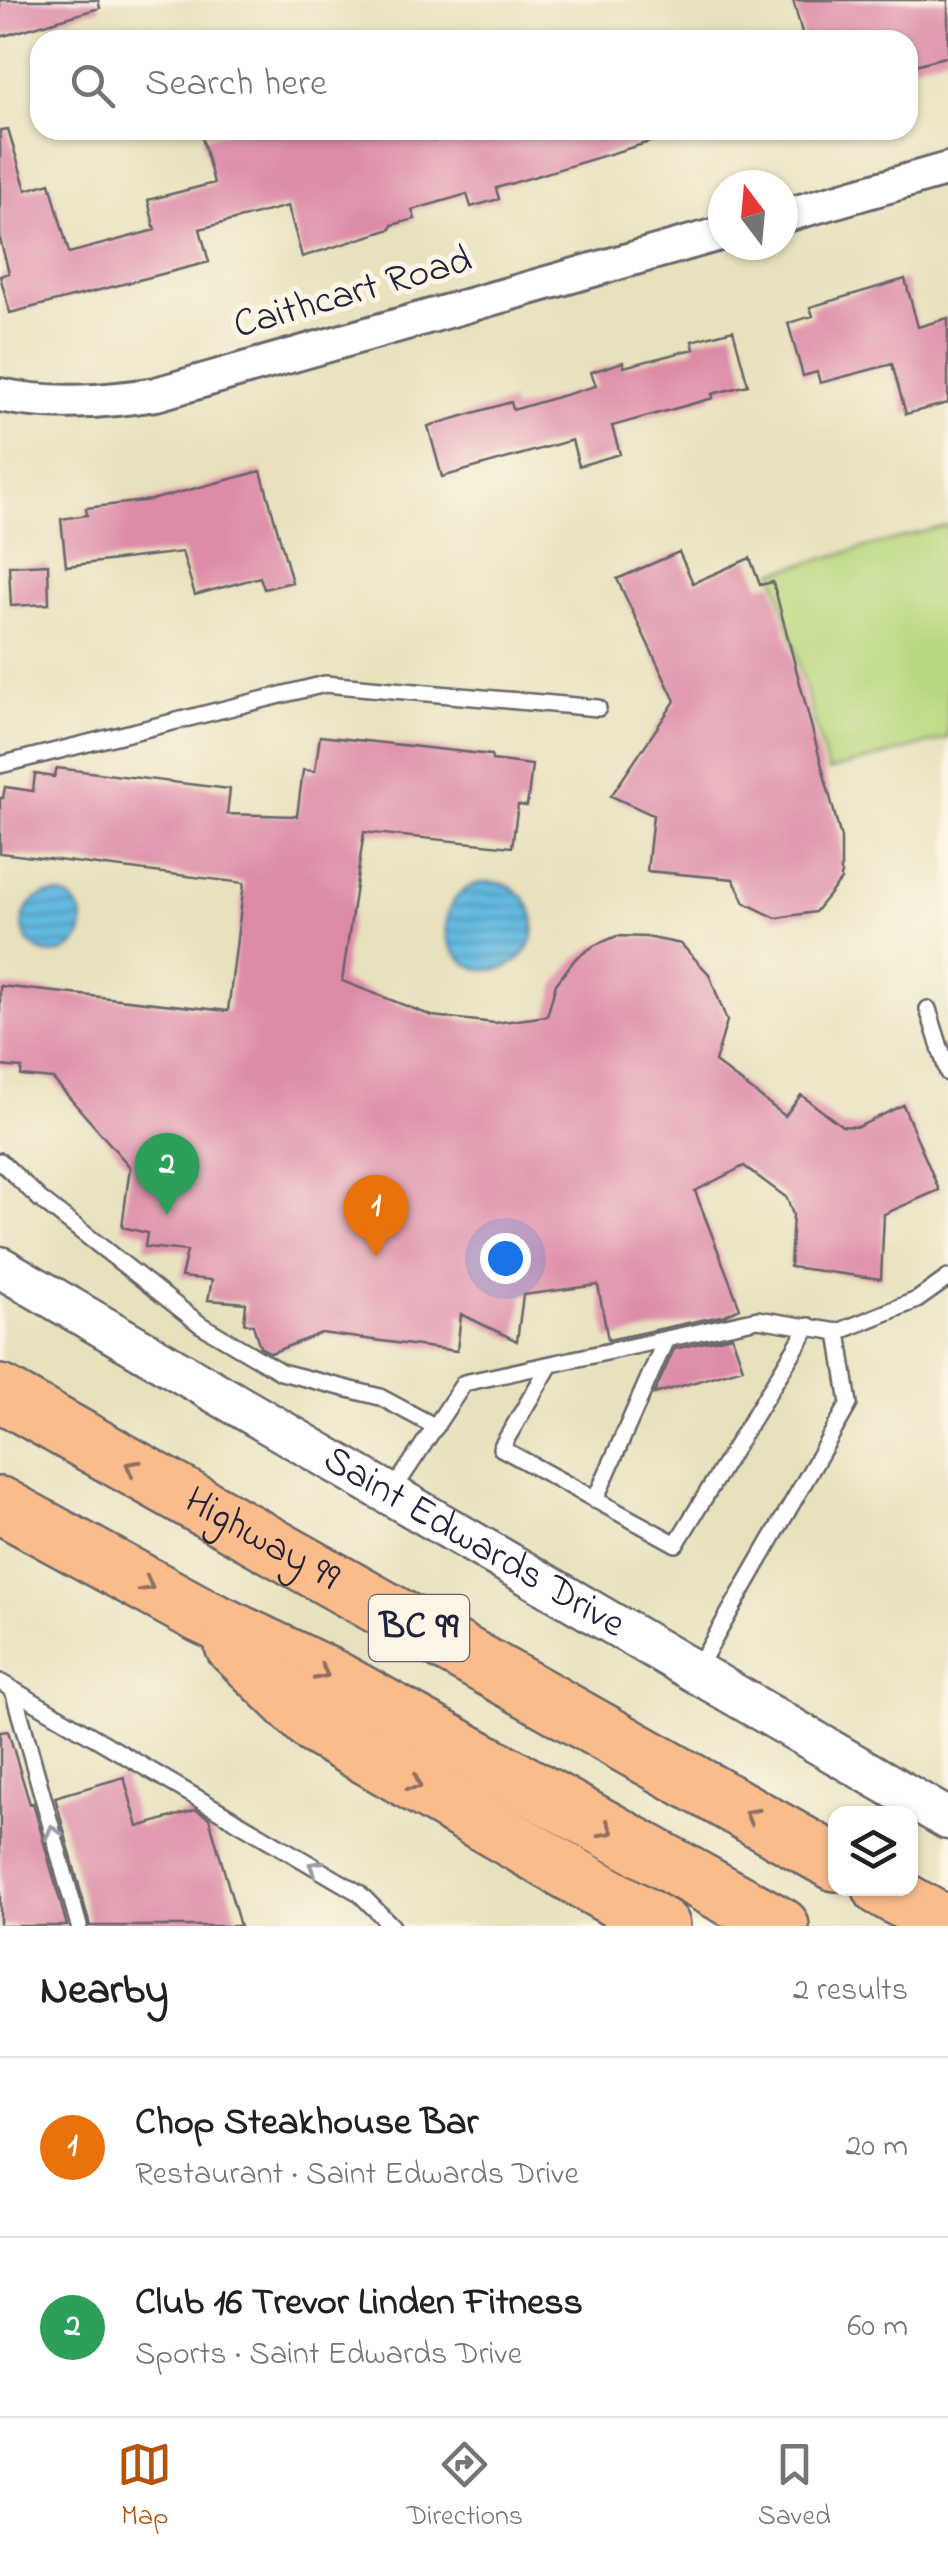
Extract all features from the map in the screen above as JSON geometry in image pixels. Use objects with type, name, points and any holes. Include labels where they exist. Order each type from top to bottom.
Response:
[{"type":"highway","name":"Highway 99","points":[[1,1393],[828,1858]]},
{"type":"highway","name":"BC 99","points":[[0,1505],[203,1616],[334,1678],[781,1926]]},
{"type":"highway","points":[[203,1616],[316,1726],[662,1926]]},
{"type":"highway","points":[[895,1896],[948,1926]]},
{"type":"street","points":[[798,212],[948,169]]},
{"type":"street","name":"Caithcart Road","points":[[1,399],[99,402],[156,394],[708,237]]},
{"type":"street","name":"Saint Edwards Drive","points":[[0,1268],[948,1819]]},
{"type":"lane","points":[[0,765],[326,684],[598,708]]},
{"type":"lane","points":[[928,1009],[948,1073]]},
{"type":"lane","points":[[0,1161],[40,1199],[201,1325],[281,1372],[380,1398],[436,1427]]},
{"type":"lane","points":[[390,1494],[464,1384],[758,1319],[838,1332],[918,1300],[948,1278]]},
{"type":"lane","points":[[550,1365],[501,1448],[676,1544],[809,1326]]},
{"type":"lane","points":[[696,1672],[849,1404],[838,1332]]},
{"type":"lane","points":[[594,1500],[666,1339]]},
{"type":"lane","points":[[7,1686],[78,1926]]},
{"type":"lane","points":[[7,1686],[359,1893],[392,1926]]},
{"type":"green space","points":[[948,525],[948,738],[828,771],[774,572]]},
{"type":"water","points":[[490,882],[515,889],[527,901],[534,926],[527,951],[515,963],[490,970],[465,963],[453,951],[446,926],[453,901],[465,889]]},
{"type":"water","points":[[53,894],[74,903],[83,924],[74,945],[53,954],[32,945],[23,924],[32,903]]},
{"type":"building","points":[[0,0],[98,0],[100,8],[0,37]]},
{"type":"building","points":[[793,0],[948,0],[948,56],[918,64],[918,30],[801,30]]},
{"type":"building","points":[[8,129],[26,190],[50,183],[69,253],[155,230],[148,200],[214,183],[203,140],[656,140],[496,188],[499,199],[471,207],[467,194],[412,210],[415,219],[302,257],[288,206],[200,229],[209,262],[10,313],[0,276],[9,273],[0,239],[0,130]]},
{"type":"building","points":[[905,279],[918,327],[948,318],[948,403],[906,414],[892,364],[820,383],[817,372],[803,376],[788,323],[813,316],[810,307]]},
{"type":"building","points":[[733,330],[748,385],[612,426],[620,454],[579,466],[572,440],[442,477],[428,426],[511,402],[513,410],[596,386],[591,372],[694,349],[692,341]]},
{"type":"building","points":[[261,471],[292,582],[264,589],[260,577],[195,595],[182,552],[66,566],[61,519],[87,515],[86,508],[151,500]]},
{"type":"building","points":[[679,552],[693,583],[750,558],[760,585],[773,582],[841,838],[841,880],[815,912],[776,918],[745,903],[733,879],[647,871],[653,815],[611,796],[675,701],[617,579]]},
{"type":"building","points":[[48,564],[49,604],[11,606],[9,566]]},
{"type":"building","points":[[320,736],[491,755],[492,760],[532,765],[527,806],[518,805],[512,847],[364,832],[342,981],[432,1016],[495,1023],[547,1016],[556,984],[575,959],[595,945],[617,936],[681,944],[709,974],[727,1021],[715,1062],[785,1116],[801,1095],[842,1126],[858,1127],[903,1105],[939,1190],[884,1214],[881,1279],[790,1267],[793,1215],[787,1198],[744,1166],[695,1191],[740,1308],[725,1315],[608,1340],[598,1285],[523,1295],[517,1341],[461,1314],[457,1351],[321,1333],[271,1353],[260,1347],[253,1325],[244,1323],[246,1303],[208,1300],[212,1280],[181,1277],[187,1251],[145,1247],[147,1233],[122,1227],[130,1167],[53,1079],[21,1076],[22,1068],[0,1066],[0,986],[228,1011],[244,883],[0,853],[0,798],[5,787],[33,791],[35,774],[54,777],[57,768],[230,789],[227,814],[297,816],[303,770],[315,771]]},
{"type":"building","points":[[732,1336],[743,1368],[654,1394],[674,1349]]},
{"type":"building","points":[[8,1731],[30,1804],[33,1803],[67,1926],[0,1926],[0,1732]]},
{"type":"building","points":[[124,1777],[138,1827],[196,1810],[209,1818],[240,1926],[90,1926],[55,1797]]},
{"type":"place","name":"Club 16 Trevor Linden Fitness","points":[[167,1215]]},
{"type":"place","name":"Chop Steakhouse Bar","points":[[376,1257]]}]
